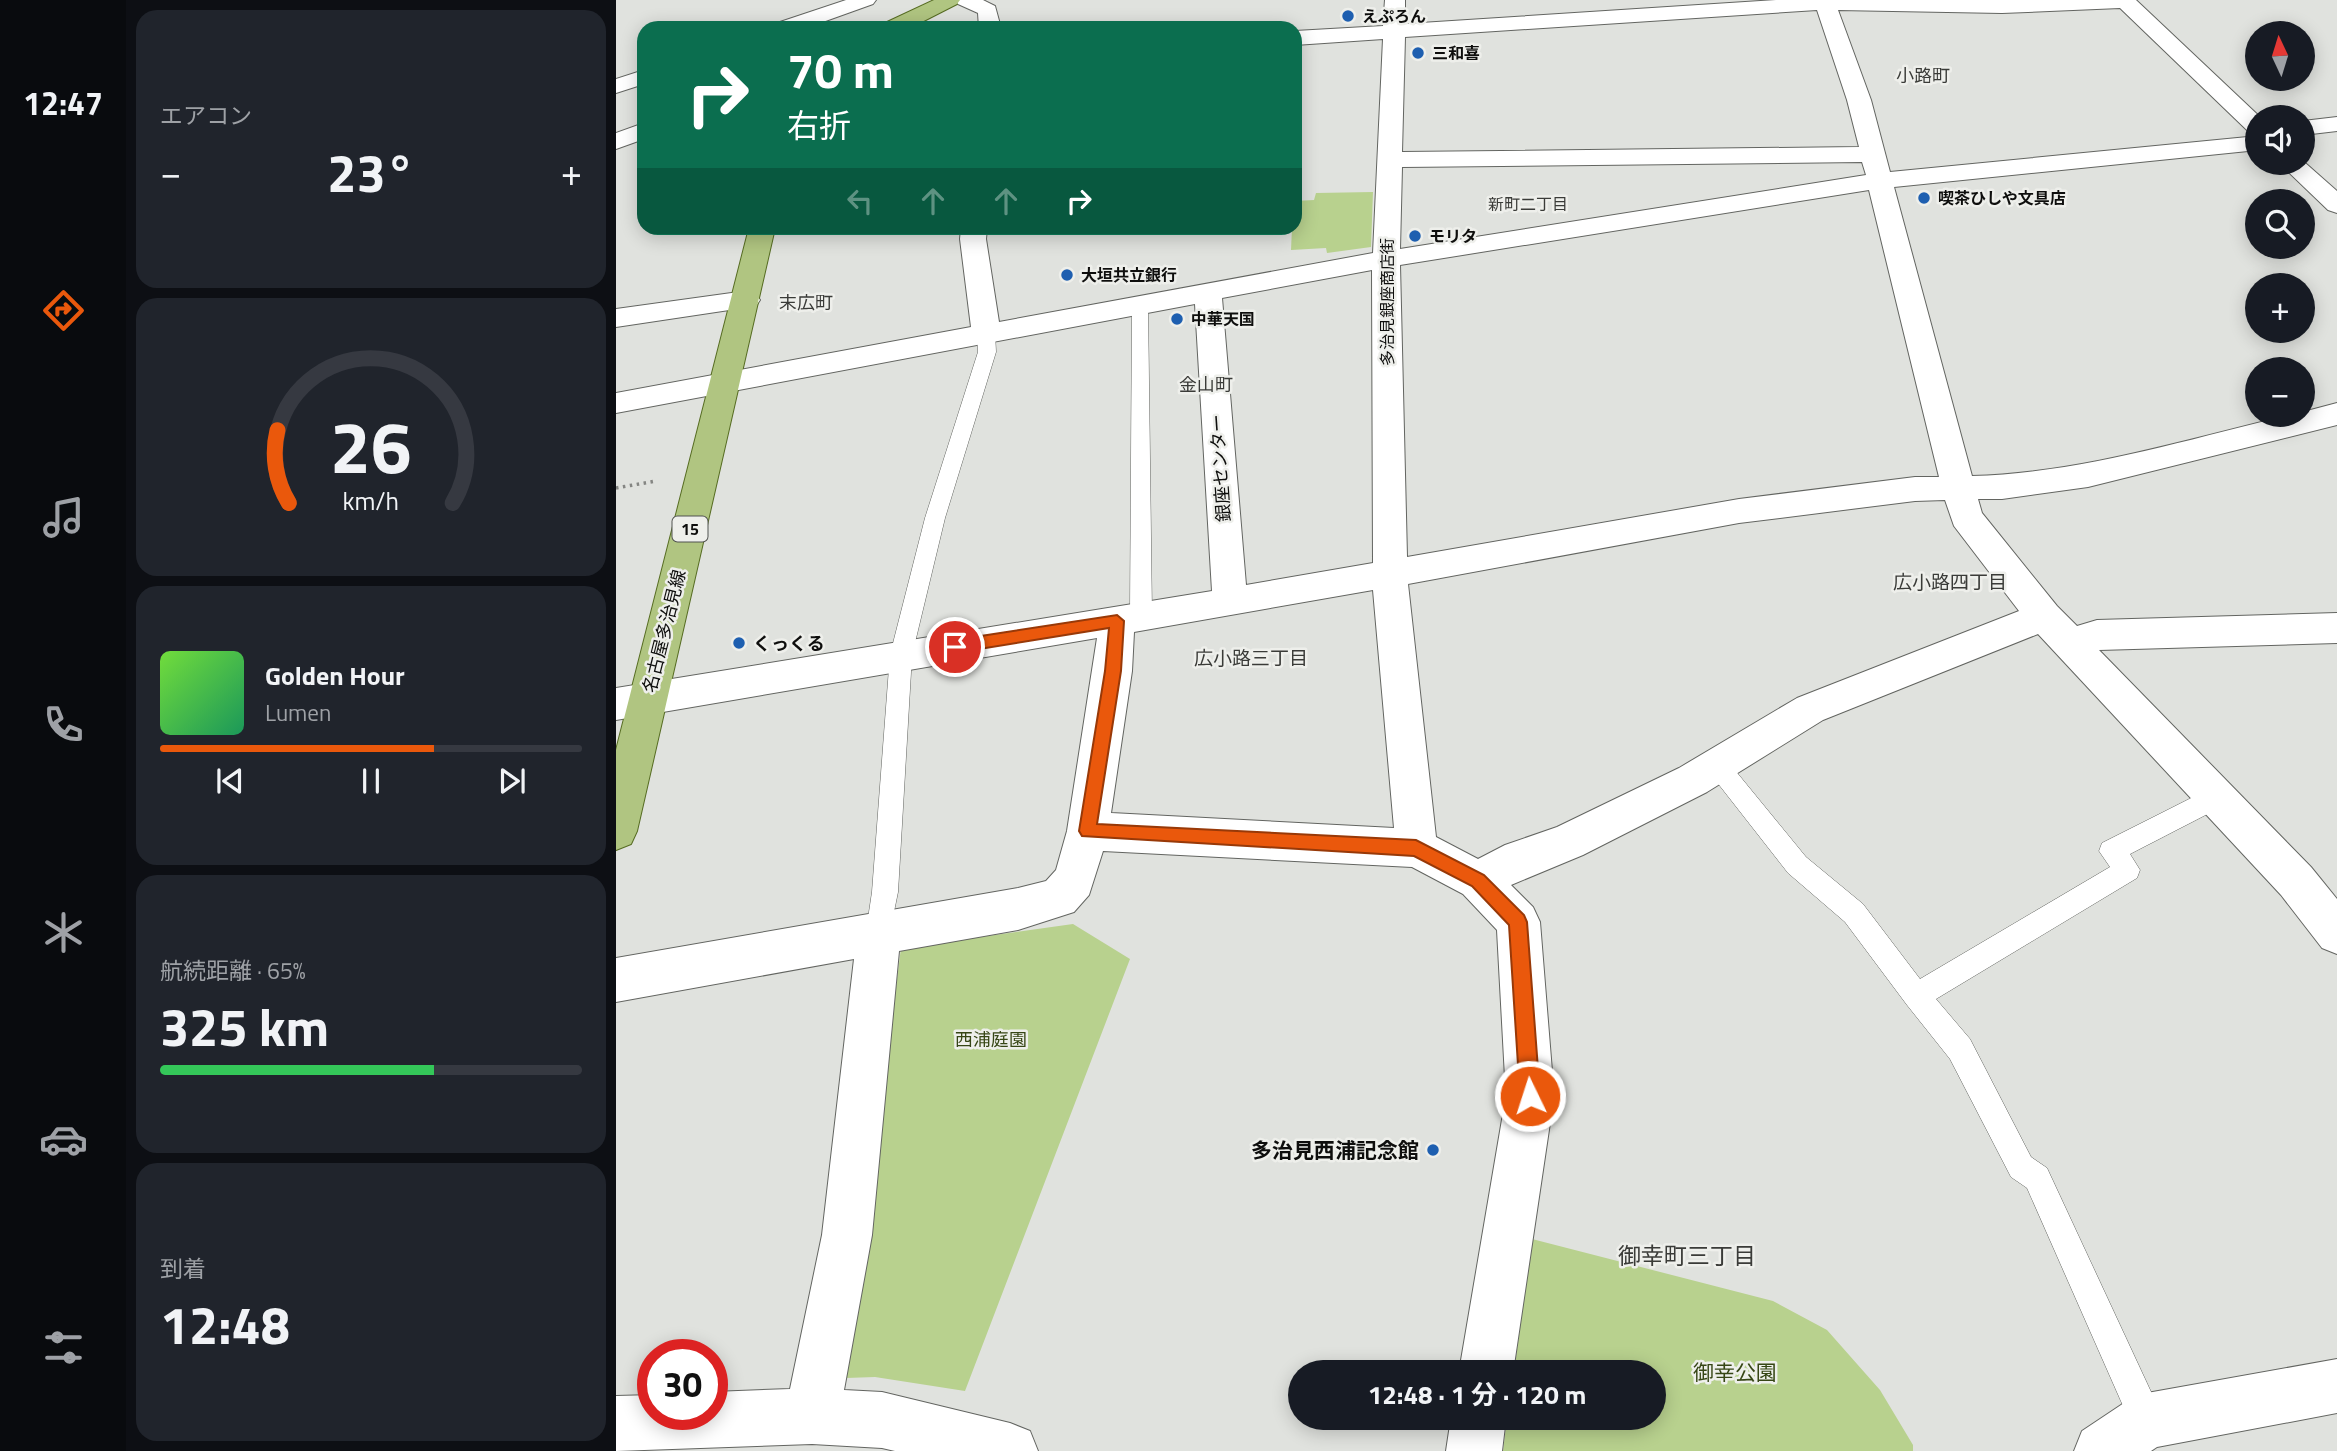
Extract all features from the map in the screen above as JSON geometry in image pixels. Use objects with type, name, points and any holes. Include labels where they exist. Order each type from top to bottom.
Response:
[{"type":"main road","points":[[907,21],[950,0]]},
{"type":"main road","name":"名古屋多治見線","points":[[616,831],[631,701],[727,381],[760,235]]},
{"type":"street","points":[[805,21],[866,0]]},
{"type":"street","points":[[965,0],[988,10],[989,21]]},
{"type":"street","name":"多治見銀座商店街","points":[[1395,0],[1386,259],[1390,572],[1416,848]]},
{"type":"street","points":[[1825,1],[1859,100],[1965,516],[2057,629],[2296,881],[2337,933]]},
{"type":"street","points":[[1302,38],[1825,1],[2002,6],[2125,1],[2195,58],[2245,114]]},
{"type":"street","points":[[616,86],[637,79]]},
{"type":"street","points":[[2315,127],[2337,124]]},
{"type":"street","points":[[616,142],[637,133]]},
{"type":"street","points":[[1389,160],[1876,168],[2245,145]]},
{"type":"street","points":[[616,403],[1876,168]]},
{"type":"street","points":[[2304,175],[2337,205]]},
{"type":"street","points":[[973,235],[986,333]]},
{"type":"street","name":"銀座センター","points":[[1208,292],[1230,602]]},
{"type":"street","points":[[616,318],[746,300]]},
{"type":"street","points":[[631,701],[1230,602],[1739,511],[1915,489],[2003,487],[2088,475],[2337,414]]},
{"type":"street","points":[[616,980],[1018,909],[1059,898],[1074,881],[1088,831],[1113,671],[1129,618]]},
{"type":"street","points":[[1478,880],[1520,859],[1567,842],[1693,780],[1810,709],[2057,629],[2097,635],[2337,628]]},
{"type":"street","points":[[1088,831],[1416,848],[1478,880],[1518,922],[1530,1096],[1488,1360]]},
{"type":"street","points":[[812,1416],[847,1235],[879,932]]},
{"type":"street","points":[[2102,1451],[2147,1421],[2337,1386]]},
{"type":"street","points":[[616,1424],[812,1416],[882,1420],[1010,1451]]},
{"type":"street","points":[[1474,1451],[1477,1430]]},
{"type":"lane","points":[[1129,618],[1140,305]]},
{"type":"lane","points":[[879,932],[885,892],[901,655],[935,518],[987,352],[986,333]]},
{"type":"lane","points":[[1717,765],[1797,865],[1854,913],[1916,996],[1960,1049],[2021,1167],[2037,1178],[2147,1421]]},
{"type":"lane","points":[[1916,996],[2128,870],[2111,851],[2217,797]]},
{"type":"green space","points":[[1373,192],[1371,247],[1327,253],[1326,248],[1291,250],[1292,235],[1302,235],[1302,201],[1314,200],[1316,193]]},
{"type":"green space","name":"西浦庭園","points":[[1073,924],[1130,959],[965,1391],[875,1377],[846,1378],[901,948]]},
{"type":"green space","name":"御幸公園","points":[[1532,1239],[1773,1301],[1827,1330],[1880,1390],[1913,1445],[1913,1451],[1503,1451],[1506,1430],[1666,1430],[1666,1360],[1516,1360]]},
{"type":"place","name":"えぷろん","points":[[1348,16]]},
{"type":"place","name":"三和喜","points":[[1418,53]]},
{"type":"place","name":"喫茶ひしや文具店","points":[[1924,198]]},
{"type":"place","name":"モリタ","points":[[1415,236]]},
{"type":"place","name":"大垣共立銀行","points":[[1067,275]]},
{"type":"place","name":"中華天国","points":[[1177,319]]},
{"type":"place","name":"くっくる","points":[[739,643]]},
{"type":"place","name":"多治見西浦記念館","points":[[1433,1150]]},
{"type":"district","name":"小路町","points":[[1923,75]]},
{"type":"district","name":"新町二丁目","points":[[1528,204]]},
{"type":"district","name":"末広町","points":[[806,302]]},
{"type":"district","name":"金山町","points":[[1206,384]]},
{"type":"district","name":"広小路四丁目","points":[[1950,581]]},
{"type":"district","name":"広小路三丁目","points":[[1251,657]]},
{"type":"district","name":"御幸町三丁目","points":[[1687,1255]]},
{"type":"route","points":[[955,647],[1117,621],[1113,671],[1088,831],[1416,848],[1478,880],[1518,922],[1530,1096]]}]
